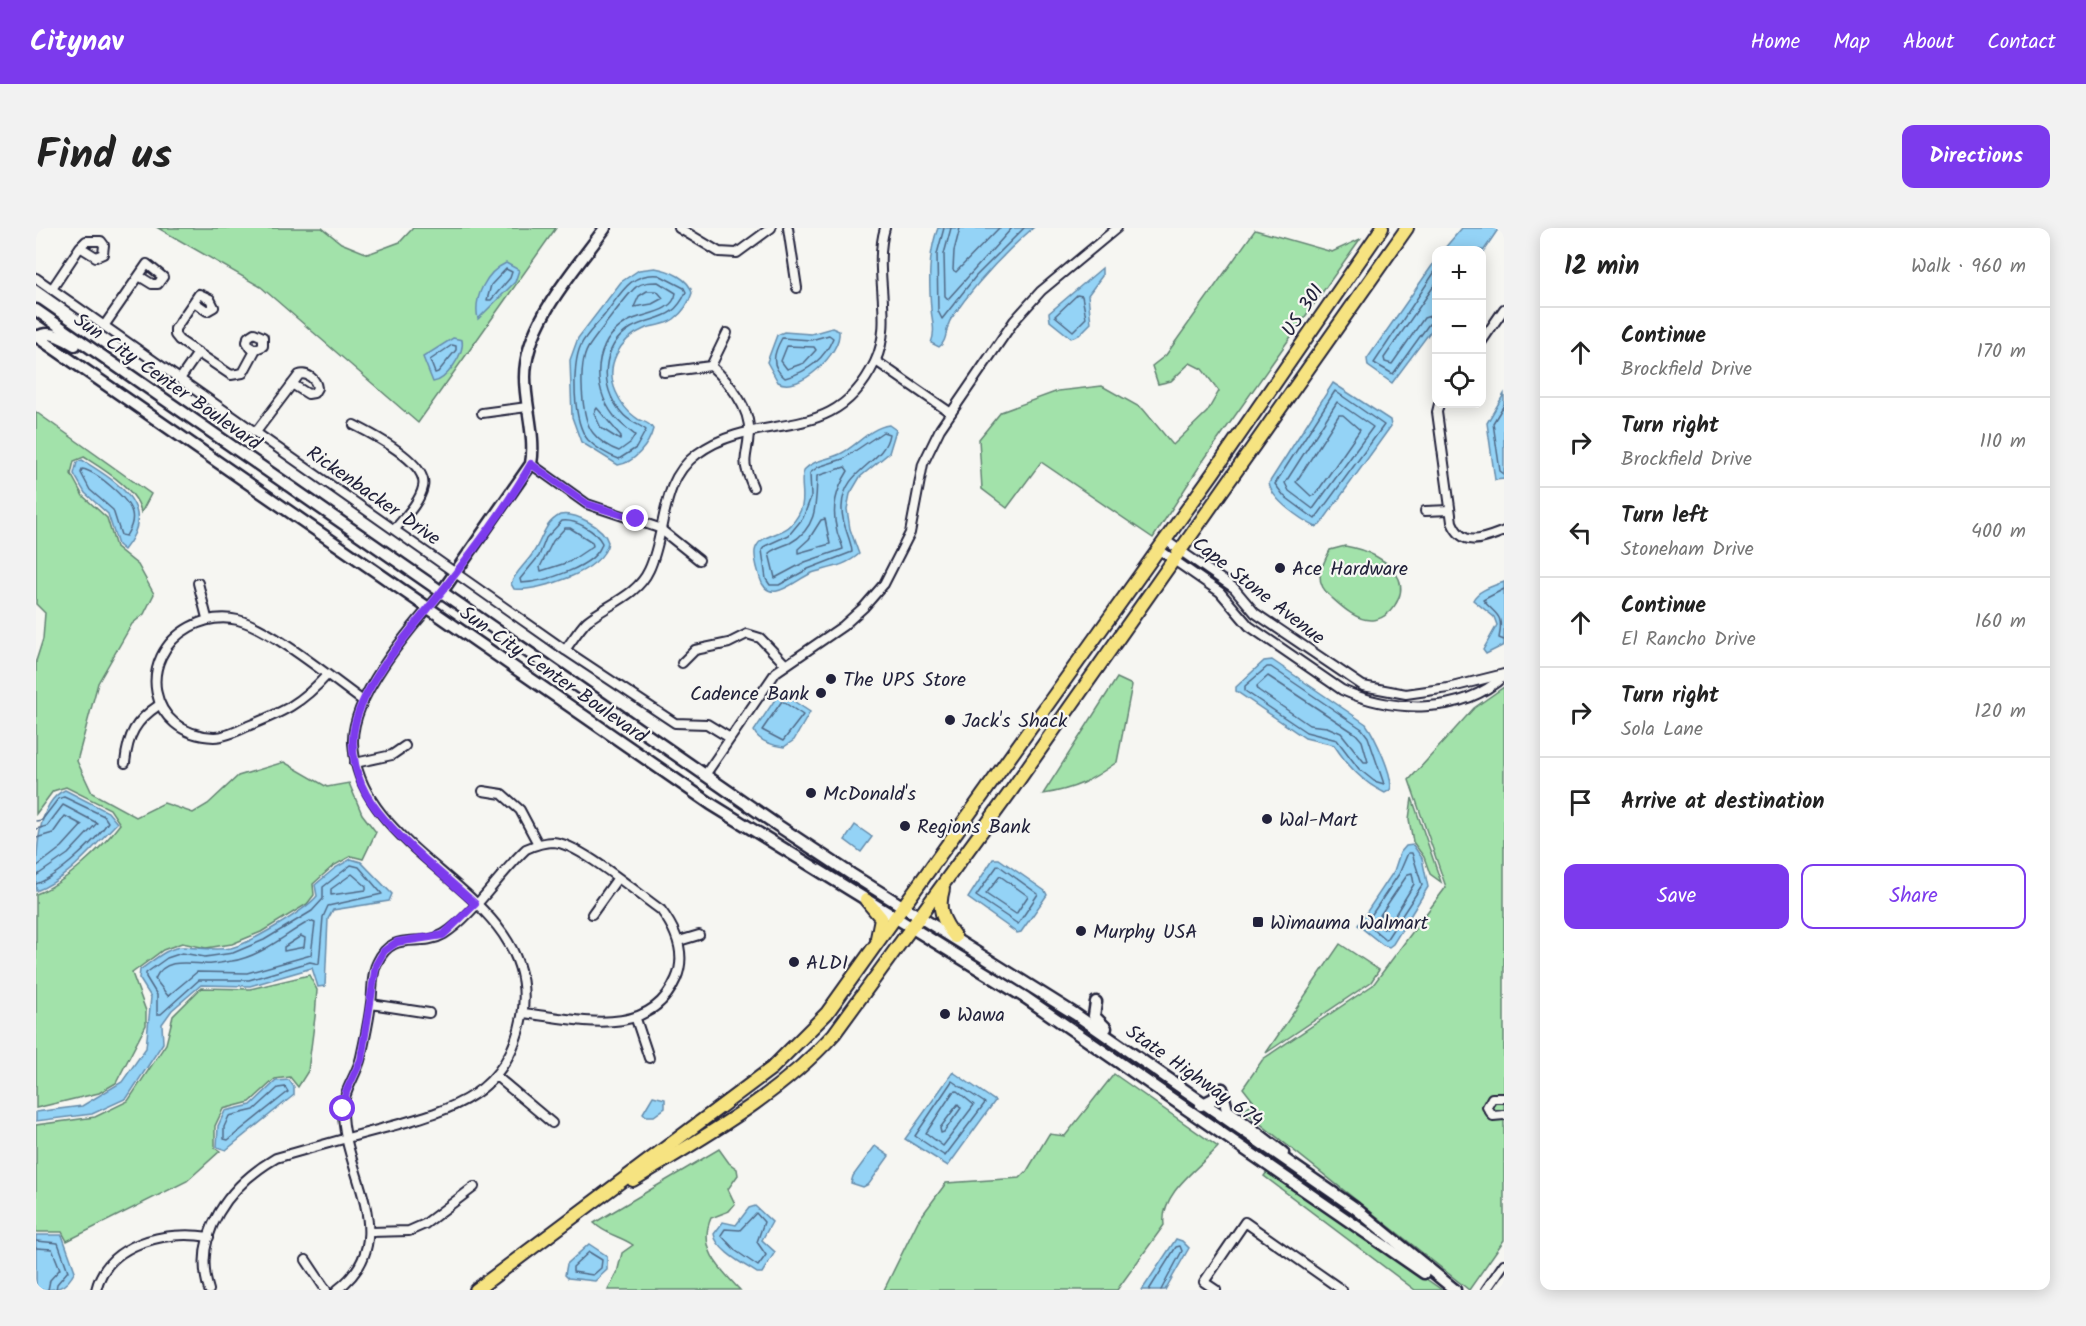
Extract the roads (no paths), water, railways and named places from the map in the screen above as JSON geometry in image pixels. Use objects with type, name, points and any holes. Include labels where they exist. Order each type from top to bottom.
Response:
[{"type":"main road","points":[[441,593],[531,464],[533,452],[527,407],[526,356],[541,318],[605,228]]},
{"type":"main road","name":"US 301","points":[[476,1290],[789,1053],[827,1013],[1254,415],[1382,228]]},
{"type":"main road","name":"US 301","points":[[586,1208],[737,1117],[794,1074],[851,1013],[946,882],[1407,228]]},
{"type":"main road","name":"Sun City Center Boulevard","points":[[36,310],[705,775],[850,874],[903,906]]},
{"type":"main road","points":[[37,337],[43,334],[66,339],[117,373],[132,377]]},
{"type":"main road","name":"Sun City Center Boulevard","points":[[37,337],[711,804],[912,927]]},
{"type":"main road","points":[[601,729],[622,738],[693,784],[701,781],[705,775]]},
{"type":"main road","points":[[946,882],[940,910],[943,922],[955,937]]},
{"type":"main road","points":[[866,900],[881,918],[874,948]]},
{"type":"main road","name":"State Highway 674","points":[[903,906],[1073,1013],[1354,1208],[1455,1290]]},
{"type":"main road","name":"State Highway 674","points":[[912,927],[1026,998],[1100,1048],[1449,1290]]},
{"type":"main road","points":[[1073,1013],[1083,1011],[1096,1002],[1095,1019],[1146,1058],[1156,1071]]},
{"type":"main road","points":[[1100,1048],[1119,1055],[1197,1105],[1216,1097],[1222,1089]]},
{"type":"main road","points":[[1194,1097],[1206,1098],[1222,1089]]},
{"type":"main road","points":[[1222,1089],[1227,1110],[1277,1146],[1295,1167]]},
{"type":"street","points":[[679,228],[718,252],[736,253],[771,228]]},
{"type":"street","points":[[788,228],[797,288]]},
{"type":"street","points":[[565,650],[586,623],[636,589],[649,570],[672,484],[695,455],[715,444],[749,432],[830,414],[858,389],[876,361],[884,324],[879,258],[885,228]]},
{"type":"street","points":[[705,775],[785,664],[843,626],[884,584],[909,533],[923,464],[932,442],[1014,321],[1041,291],[1117,228]]},
{"type":"street","points":[[52,289],[80,247]]},
{"type":"street","points":[[104,326],[139,276]]},
{"type":"street","name":"Rickenbacker Drive","points":[[36,278],[565,650],[675,723],[707,724],[730,738]]},
{"type":"street","points":[[194,302],[175,329],[175,335],[198,353],[227,374],[236,375],[246,369],[256,349]]},
{"type":"street","points":[[1486,335],[1504,309]]},
{"type":"street","points":[[711,366],[727,333]]},
{"type":"street","points":[[180,380],[198,353]]},
{"type":"street","points":[[876,361],[951,413]]},
{"type":"street","points":[[664,372],[711,366],[726,379],[736,394],[749,432],[743,459],[753,487]]},
{"type":"street","points":[[256,432],[292,384]]},
{"type":"street","points":[[482,413],[527,407]]},
{"type":"street","points":[[1438,408],[1450,510],[1456,531],[1469,541],[1478,541],[1504,531]]},
{"type":"street","points":[[354,425],[383,440],[422,474],[424,485],[420,495],[395,530]]},
{"type":"street","points":[[531,464],[587,504],[659,528],[681,543],[699,561]]},
{"type":"street","points":[[1425,511],[1450,510]]},
{"type":"street","name":"Cape Stone Avenue","points":[[1161,544],[1234,588],[1255,613],[1363,686],[1406,694],[1448,688],[1504,675]]},
{"type":"street","name":"Cape Stone Avenue","points":[[1177,555],[1220,592],[1249,626],[1342,690],[1358,698],[1396,706],[1420,707],[1453,701],[1480,692],[1504,675]]},
{"type":"street","points":[[198,583],[207,618]]},
{"type":"street","points":[[209,1290],[205,1262],[208,1237],[224,1203],[238,1185],[255,1170],[276,1158],[446,1111],[475,1094],[496,1076],[510,1054],[523,1013],[522,982],[513,950],[497,924],[379,812],[361,782],[355,763],[352,741],[355,723],[363,701],[384,666],[441,593]]},
{"type":"street","points":[[327,675],[307,698],[288,711],[216,737],[195,735],[180,728],[159,705],[154,682],[156,667],[164,649],[178,634],[207,618],[236,619],[256,626],[327,675],[363,701]]},
{"type":"street","points":[[682,663],[695,650],[729,644],[747,634],[760,638],[785,664]]},
{"type":"street","points":[[125,763],[128,739],[146,714],[159,705]]},
{"type":"street","points":[[355,763],[392,755],[405,746]]},
{"type":"street","points":[[483,791],[502,794],[520,810],[538,844]]},
{"type":"street","points":[[337,1290],[358,1268],[370,1232],[368,1210],[346,1138],[343,1109],[346,1092],[361,1060],[376,965],[384,951],[397,942],[443,935],[526,849],[538,844],[554,842],[572,847],[661,910],[679,940],[679,972],[672,989],[657,1007],[636,1019],[611,1023],[523,1013]]},
{"type":"street","points":[[592,914],[617,879]]},
{"type":"street","points":[[679,940],[699,935]]},
{"type":"street","points":[[371,1004],[429,1013]]},
{"type":"street","points":[[636,1019],[649,1058]]},
{"type":"street","points":[[496,1076],[552,1123]]},
{"type":"street","points":[[1502,1118],[1490,1113],[1488,1103],[1495,1096],[1504,1098]]},
{"type":"street","points":[[370,1232],[409,1231],[425,1224],[474,1187]]},
{"type":"street","points":[[1216,1290],[1204,1282],[1245,1222],[1342,1290]]},
{"type":"street","points":[[96,1290],[99,1277],[108,1262],[131,1248],[172,1234],[189,1233],[208,1237]]},
{"type":"street","points":[[306,1260],[326,1290]]},
{"type":"street","points":[[1486,1290],[1504,1264]]},
{"type":"water","points":[[938,228],[1033,228],[999,260],[969,294],[951,319],[944,341],[939,347],[931,343],[933,330],[930,278],[932,247]]},
{"type":"water","points":[[1462,228],[1499,228],[1486,247],[1446,246]]},
{"type":"water","points":[[506,263],[519,270],[515,282],[478,319],[477,303],[483,286],[492,273]]},
{"type":"water","points":[[1432,266],[1432,329],[1392,383],[1368,366],[1367,359]]},
{"type":"water","points":[[655,268],[683,279],[692,293],[685,308],[674,319],[635,333],[616,354],[612,372],[618,395],[629,412],[653,429],[640,452],[630,461],[618,465],[581,442],[572,417],[570,360],[578,338],[621,282],[639,270]]},
{"type":"water","points":[[1102,268],[1102,276],[1088,295],[1091,323],[1079,335],[1071,338],[1050,321],[1049,313]]},
{"type":"water","points":[[832,328],[839,331],[838,340],[834,350],[818,369],[797,382],[787,384],[778,382],[767,362],[777,335],[784,332],[811,334]]},
{"type":"water","points":[[453,338],[462,340],[458,359],[449,372],[433,382],[423,357]]},
{"type":"water","points":[[1333,383],[1390,420],[1391,426],[1320,525],[1316,527],[1281,503],[1269,483]]},
{"type":"water","points":[[1504,394],[1504,479],[1495,480],[1487,423]]},
{"type":"water","points":[[889,425],[896,430],[889,453],[860,477],[850,494],[847,509],[850,529],[859,554],[843,564],[812,573],[783,589],[770,591],[764,587],[756,565],[757,545],[765,538],[787,529],[798,516],[803,501],[802,482],[805,469],[817,461],[846,451],[869,433]]},
{"type":"water","points":[[82,460],[120,487],[130,497],[136,508],[138,521],[134,535],[124,550],[118,545],[108,514],[85,493],[74,474],[77,462]]},
{"type":"water","points":[[560,515],[581,518],[601,531],[608,542],[604,552],[595,562],[569,578],[538,587],[514,589],[511,584],[515,576],[533,553],[547,527]]},
{"type":"water","points":[[1504,582],[1504,645],[1486,654],[1483,650],[1497,625],[1494,617],[1473,600],[1482,591]]},
{"type":"water","points":[[1272,660],[1366,724],[1387,767],[1390,790],[1385,793],[1362,779],[1334,745],[1305,738],[1236,691],[1236,687],[1264,661]]},
{"type":"water","points":[[780,692],[810,712],[794,740],[784,747],[763,740],[754,731]]},
{"type":"water","points":[[65,790],[108,812],[117,823],[69,871],[48,886],[36,891],[36,863],[43,819],[55,796]]},
{"type":"water","points":[[855,825],[872,837],[861,852],[845,840]]},
{"type":"water","points":[[1413,845],[1422,858],[1428,887],[1389,947],[1383,945],[1358,925],[1394,871],[1400,853],[1406,846]]},
{"type":"water","points":[[351,859],[361,862],[392,894],[389,901],[333,910],[328,919],[325,986],[318,987],[312,968],[250,986],[201,985],[172,1010],[162,1024],[163,1043],[127,1098],[92,1114],[36,1121],[36,1112],[82,1106],[122,1082],[146,1048],[151,997],[139,978],[140,970],[161,955],[179,947],[231,948],[263,933],[290,918],[311,902],[317,896],[315,885],[335,868]]},
{"type":"water","points":[[993,859],[999,859],[1045,891],[1047,895],[1021,932],[1017,933],[968,898]]},
{"type":"water","points":[[953,1072],[995,1101],[948,1166],[905,1139]]},
{"type":"water","points":[[289,1080],[294,1087],[294,1095],[226,1150],[217,1147],[218,1126],[225,1111],[251,1105],[276,1081]]},
{"type":"water","points":[[653,1096],[665,1099],[665,1108],[654,1116],[646,1116],[643,1113]]},
{"type":"water","points":[[875,1146],[889,1156],[869,1184],[863,1187],[851,1183],[853,1176]]},
{"type":"water","points":[[755,1206],[772,1222],[762,1240],[775,1252],[762,1273],[757,1273],[732,1256],[720,1246],[714,1234],[723,1222],[736,1225],[749,1208]]},
{"type":"water","points":[[36,1235],[62,1235],[75,1271],[68,1282],[59,1288],[36,1290]]},
{"type":"water","points":[[1176,1239],[1189,1248],[1165,1290],[1142,1290]]},
{"type":"water","points":[[589,1244],[607,1256],[607,1270],[595,1281],[568,1278],[565,1275],[567,1264]]},
{"type":"place","name":"Ace Hardware","points":[[1280,568]]},
{"type":"place","name":"The UPS Store","points":[[831,679]]},
{"type":"place","name":"Cadence Bank","points":[[821,693]]},
{"type":"place","name":"Jack's Shack","points":[[950,720]]},
{"type":"place","name":"McDonald's","points":[[811,793]]},
{"type":"place","name":"Wal-Mart","points":[[1267,819]]},
{"type":"place","name":"Regions Bank","points":[[905,826]]},
{"type":"place","name":"Wimauma Walmart","points":[[1258,922]]},
{"type":"place","name":"Murphy USA","points":[[1081,931]]},
{"type":"place","name":"ALDI","points":[[794,962]]},
{"type":"place","name":"Wawa","points":[[945,1014]]}]
